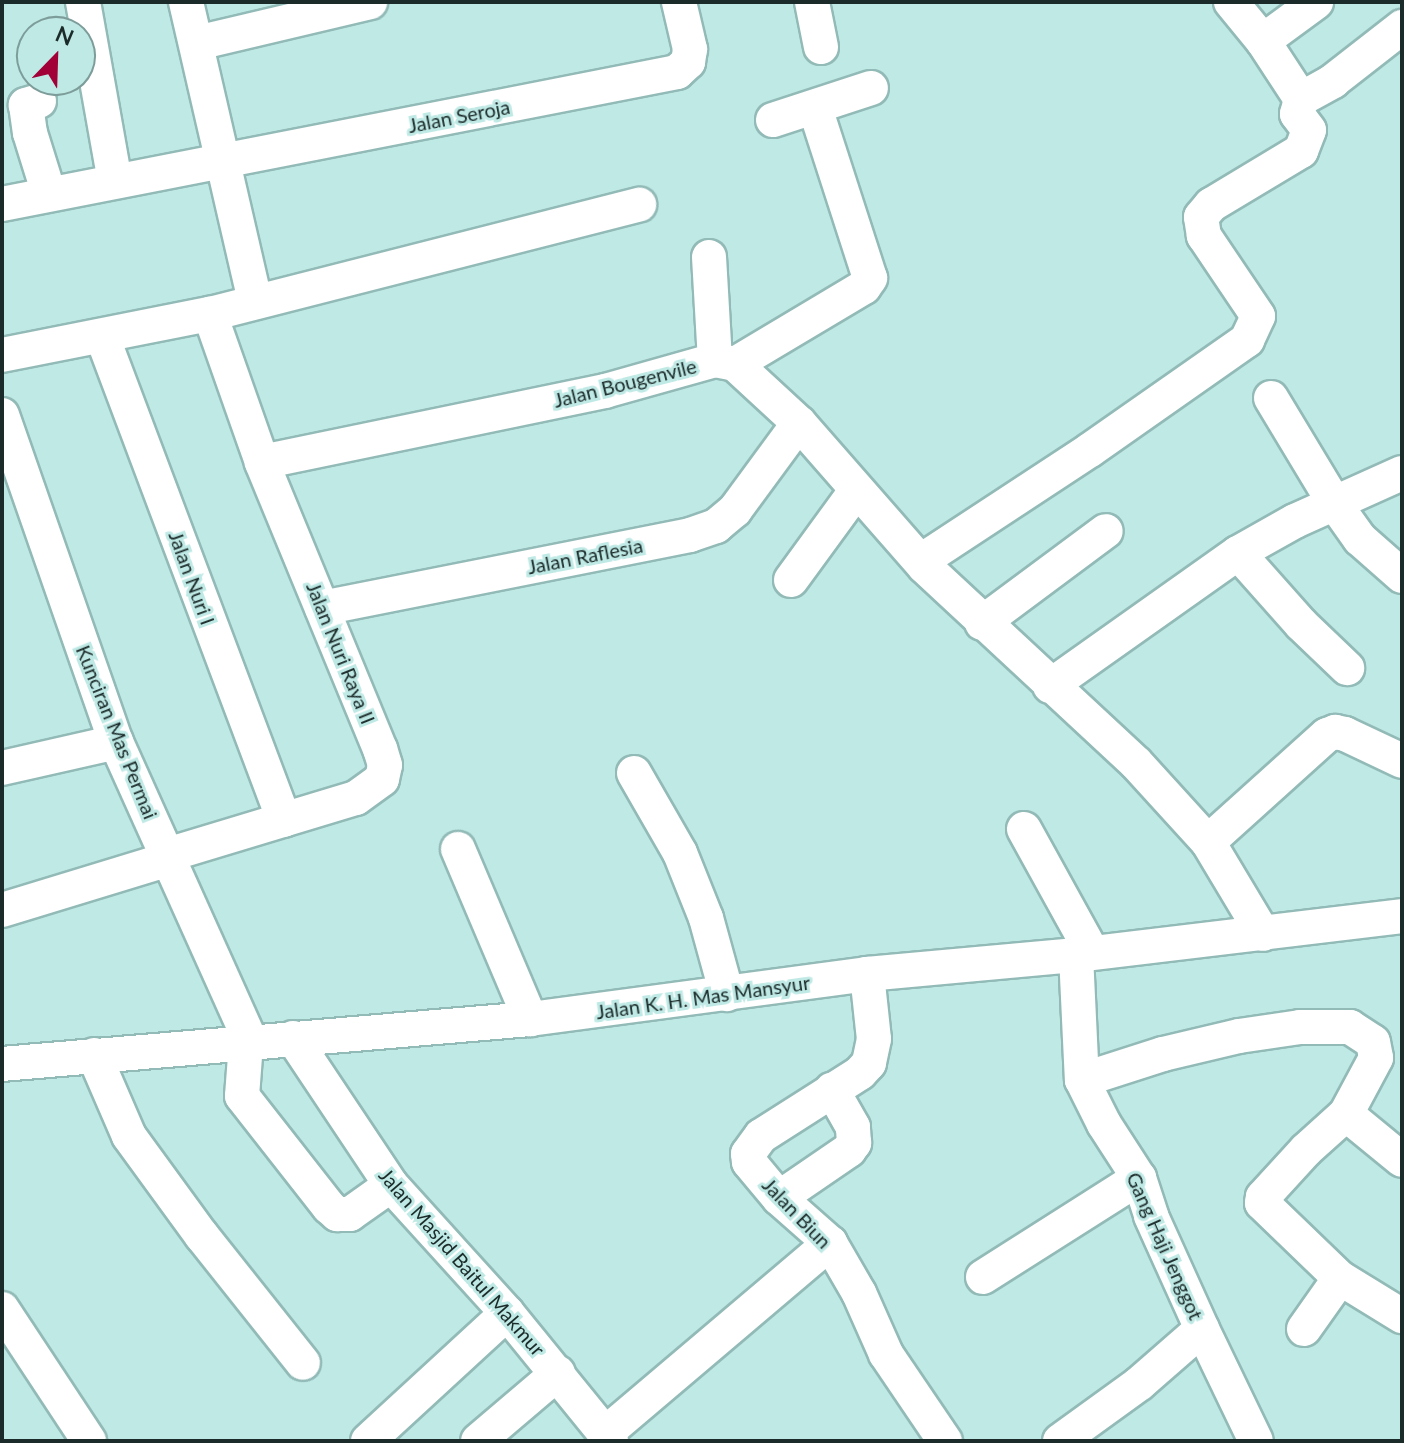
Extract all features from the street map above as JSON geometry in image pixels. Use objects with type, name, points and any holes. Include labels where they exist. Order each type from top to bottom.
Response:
[{"type":"street","points":[[83,2],[115,181]]},
{"type":"street","points":[[186,2],[255,300]]},
{"type":"street","points":[[197,43],[370,2]]},
{"type":"street","name":"Jalan Seroja","points":[[2,203],[677,72],[688,62],[690,49],[679,2]]},
{"type":"street","points":[[812,2],[821,47]]},
{"type":"street","points":[[1231,2],[1263,41],[1305,114]]},
{"type":"street","points":[[1263,41],[1316,2]]},
{"type":"street","points":[[921,561],[1090,450],[1247,340],[1258,316],[1204,236],[1201,217],[1211,205],[1301,151],[1305,114],[1333,81],[1402,27]]},
{"type":"street","points":[[773,120],[871,88]]},
{"type":"street","points":[[39,101],[26,105],[30,133],[49,194]]},
{"type":"street","name":"Jalan Bougenvile","points":[[262,462],[605,391],[725,362],[864,287],[870,278],[815,108]]},
{"type":"street","points":[[2,355],[210,314],[255,300],[639,205]]},
{"type":"street","points":[[709,257],[725,362],[799,423],[856,491],[982,623],[1136,763],[1208,842],[1263,934]]},
{"type":"street","name":"Jalan Nuri Raya II","points":[[2,910],[156,863],[167,855],[356,798],[382,779],[385,765],[262,462],[210,314]]},
{"type":"street","name":"Jalan Nuri I","points":[[102,336],[284,820]]},
{"type":"street","points":[[1271,398],[1335,504],[1360,539],[1402,576]]},
{"type":"street","name":"Kunciran Mas Permai","points":[[2,415],[116,742],[248,1043]]},
{"type":"street","name":"Jalan Raflesia","points":[[322,608],[690,535],[716,526],[735,510],[799,423]]},
{"type":"street","points":[[1050,686],[1238,553],[1295,521],[1402,473]]},
{"type":"street","points":[[791,580],[856,491]]},
{"type":"street","points":[[982,623],[1106,531]]},
{"type":"street","points":[[1238,553],[1301,624],[1347,668]]},
{"type":"street","points":[[1208,842],[1327,735],[1335,732],[1345,734],[1402,761]]},
{"type":"street","points":[[3,766],[116,742]]},
{"type":"street","points":[[634,773],[664,820],[680,853],[706,918],[727,994]]},
{"type":"street","points":[[1024,829],[1084,954]]},
{"type":"street","points":[[458,849],[530,1019]]},
{"type":"street","name":"Jalan K. H. Mas Mansyur","points":[[2,1064],[530,1019],[867,974],[1084,954],[1402,916]]},
{"type":"street","name":"Gang Haji Jenggot","points":[[1084,954],[1082,1080],[1104,1124],[1139,1178],[1151,1216],[1256,1441]]},
{"type":"street","name":"Jalan Biun","points":[[867,974],[873,1054],[860,1073],[761,1136],[750,1149],[749,1162],[779,1198],[830,1243],[859,1293],[886,1354],[945,1441]]},
{"type":"street","points":[[1082,1080],[1163,1054],[1239,1036],[1300,1027],[1350,1027],[1373,1042],[1376,1058],[1346,1114],[1306,1150],[1263,1197],[1262,1203],[1340,1278],[1402,1316]]},
{"type":"street","name":"Jalan Masjid Baitul Makmur","points":[[293,1038],[391,1185],[507,1313],[609,1437]]},
{"type":"street","points":[[248,1043],[242,1096],[329,1207],[337,1214],[350,1214],[391,1185]]},
{"type":"street","points":[[94,1055],[129,1136],[202,1236],[303,1363]]},
{"type":"street","points":[[779,1198],[849,1150],[854,1143],[853,1127],[832,1090]]},
{"type":"street","points":[[1346,1114],[1402,1160]]},
{"type":"street","points":[[983,1277],[1139,1178]]},
{"type":"street","points":[[609,1437],[830,1243]]},
{"type":"street","points":[[1304,1329],[1340,1278]]},
{"type":"street","points":[[2,1309],[89,1441]]},
{"type":"street","points":[[368,1441],[507,1313]]},
{"type":"street","points":[[1060,1441],[1140,1383],[1202,1329]]},
{"type":"street","points":[[478,1441],[558,1373]]}]
